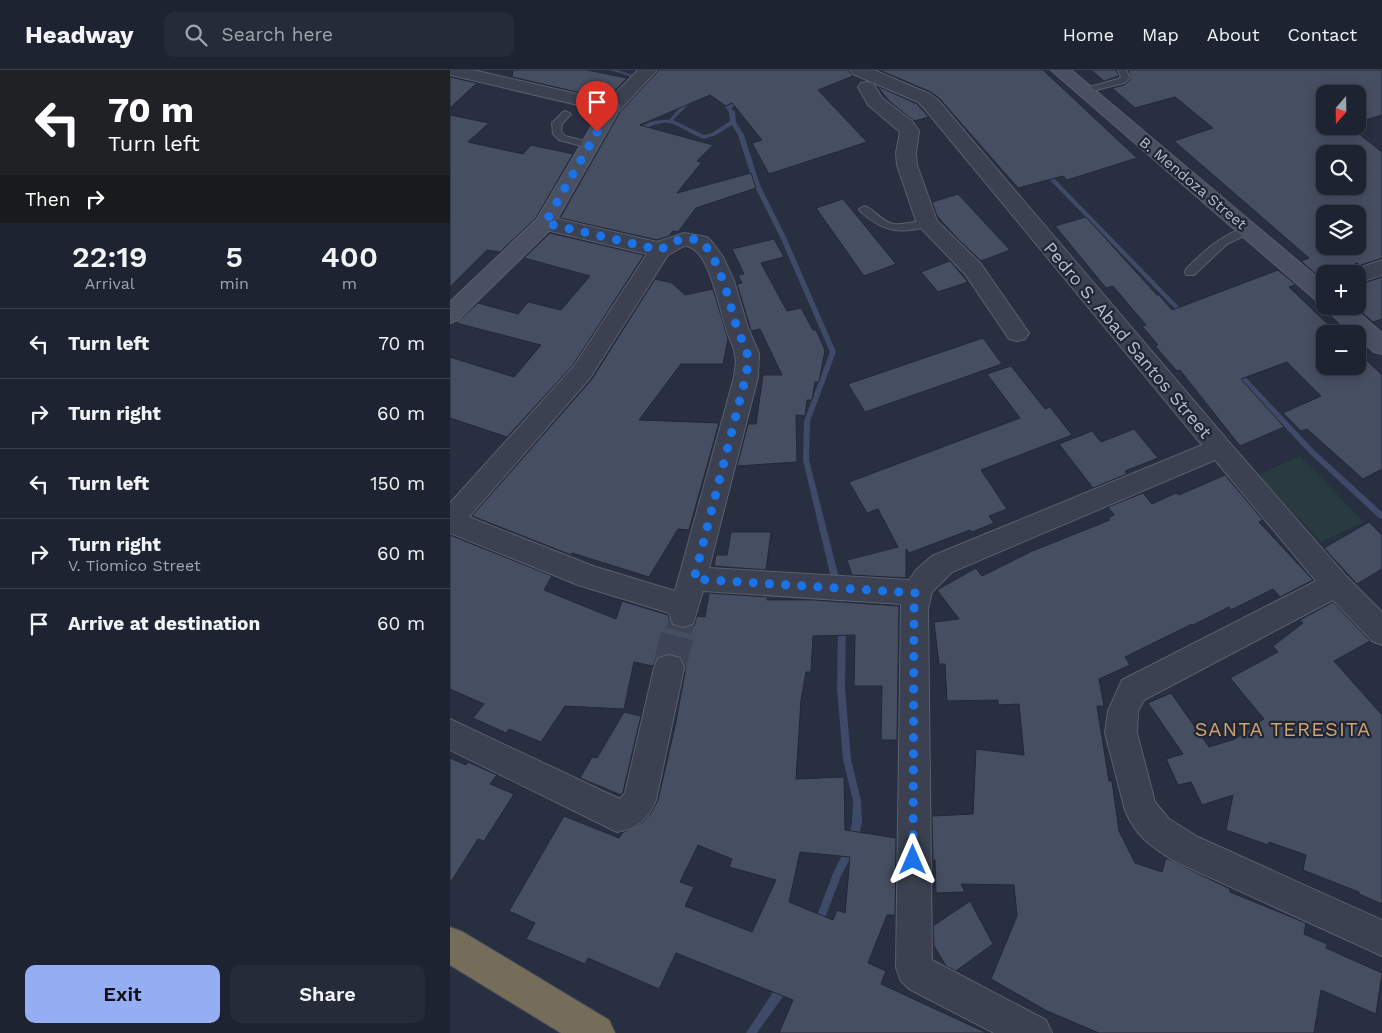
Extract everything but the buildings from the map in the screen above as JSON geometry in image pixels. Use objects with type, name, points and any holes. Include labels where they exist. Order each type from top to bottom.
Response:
[{"type":"highway","points":[[450,945],[596,1033]]},
{"type":"main road","name":"B. Mendoza Street","points":[[1060,70],[1316,285]]},
{"type":"main road","points":[[450,315],[545,223],[612,107]]},
{"type":"main road","points":[[1346,315],[1382,346]]},
{"type":"street","points":[[450,70],[612,107],[641,74]]},
{"type":"street","points":[[863,79],[874,101],[883,106],[910,131]]},
{"type":"street","name":"Pedro S. Abad Santos Street","points":[[863,79],[924,98],[1219,448],[1336,584],[1382,632]]},
{"type":"street","points":[[910,131],[947,123]]},
{"type":"street","points":[[910,131],[906,153],[907,165],[910,180],[927,224],[973,268],[1017,333]]},
{"type":"street","points":[[545,223],[660,250]]},
{"type":"street","points":[[684,238],[700,242],[708,250],[717,266],[738,331],[748,354],[746,376],[685,610],[588,577],[450,521],[582,372],[660,250],[671,242],[684,238]]},
{"type":"street","points":[[1366,273],[1382,268]]},
{"type":"street","points":[[1033,1033],[922,976],[914,968],[914,629],[916,593],[924,578],[942,564],[1219,448]]},
{"type":"street","points":[[694,579],[916,593]]},
{"type":"street","points":[[1336,584],[1132,690],[1123,711],[1121,733],[1141,810],[1157,831],[1186,849],[1382,938]]},
{"type":"street","points":[[450,734],[617,816],[627,814],[635,808],[640,800],[669,668]]},
{"type":"lane","points":[[1084,90],[1121,82],[1126,78],[1122,70]]},
{"type":"lane","points":[[566,114],[557,123],[556,132],[562,138],[589,145]]},
{"type":"lane","points":[[864,209],[880,224],[897,230],[927,224]]},
{"type":"lane","points":[[1190,272],[1213,248],[1234,234],[1248,230]]},
{"type":"shaded area","points":[[1300,456],[1364,522],[1321,542],[1258,475]]},
{"type":"waterway","points":[[612,70],[658,83]]},
{"type":"waterway","points":[[670,121],[687,101]]},
{"type":"waterway","points":[[733,122],[732,112],[728,107],[741,102]]},
{"type":"waterway","points":[[638,130],[665,121],[678,124],[704,137],[714,134],[733,122]]},
{"type":"waterway","points":[[733,122],[741,135],[757,185],[783,237],[833,352],[807,421],[806,460],[834,574],[839,610]]},
{"type":"waterway","points":[[1046,173],[1184,315]]},
{"type":"waterway","points":[[1236,371],[1312,452],[1382,516]]},
{"type":"waterway","points":[[819,923],[837,874],[850,849],[857,823],[857,801],[847,759],[841,689],[842,626]]},
{"type":"waterway","points":[[751,1033],[783,987]]},
{"type":"tunnel","points":[[679,631],[683,615]]},
{"type":"tunnel","points":[[669,668],[679,629]]},
{"type":"district","name":"SANTA TERESITA","points":[[1283,729]]},
{"type":"route","points":[[597,132],[545,223],[660,250],[671,242],[684,238],[700,242],[708,250],[717,266],[738,331],[748,354],[746,376],[694,579],[916,593],[914,609],[913,860]]}]
